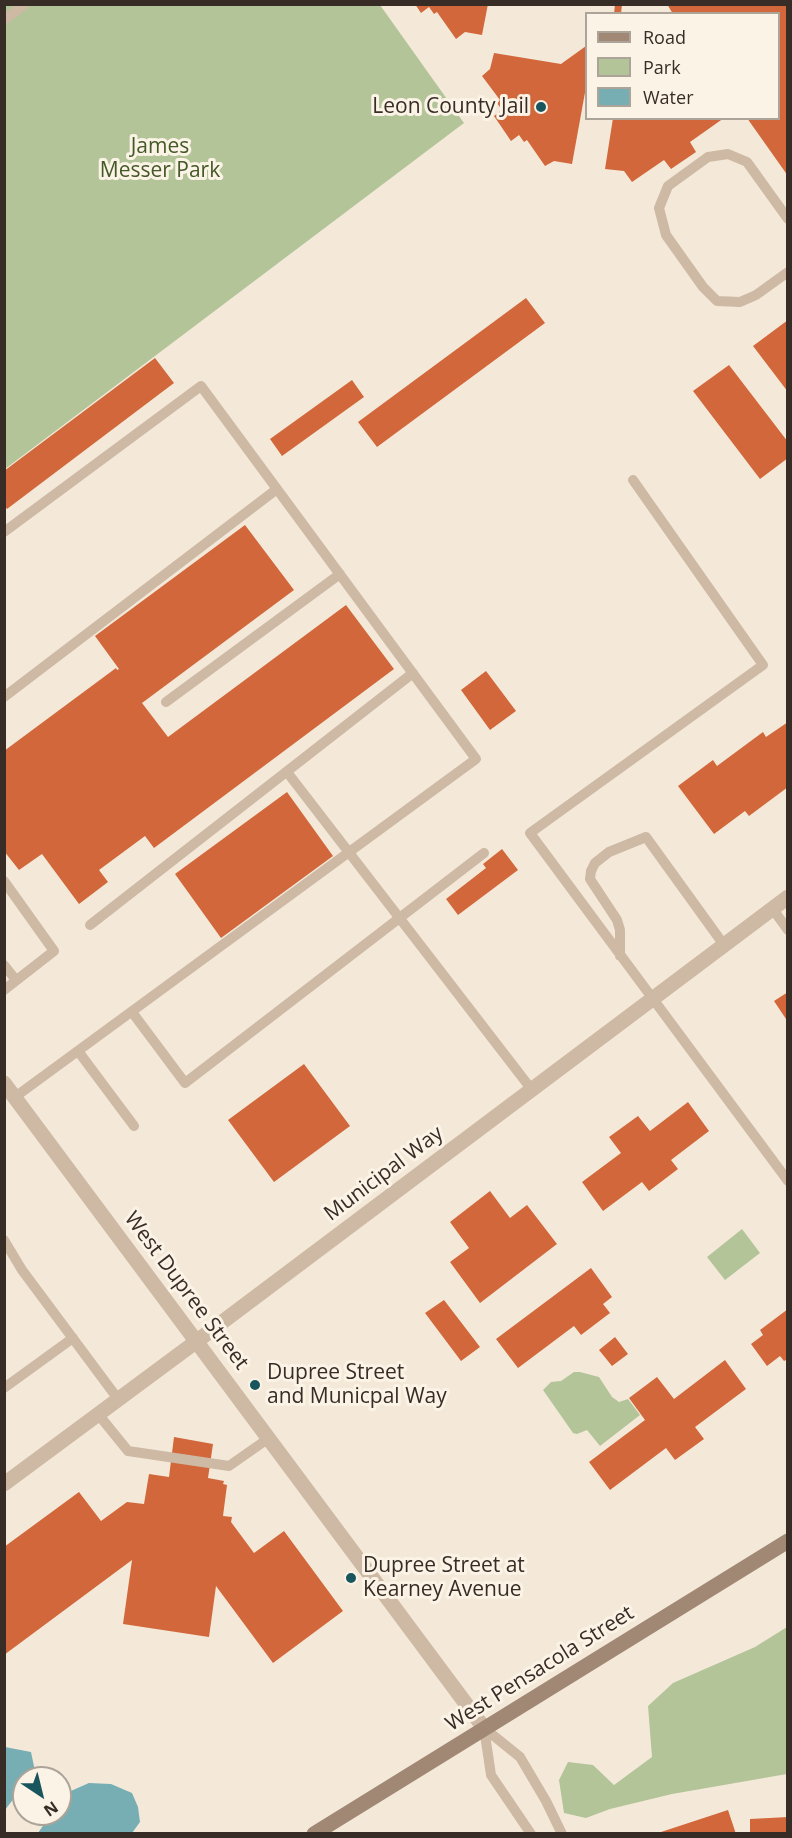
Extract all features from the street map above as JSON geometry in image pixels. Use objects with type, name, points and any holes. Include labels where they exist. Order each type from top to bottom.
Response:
[{"type":"main road","name":"West Pensacola Street","points":[[314,1833],[788,1541]]},
{"type":"street","name":"Municipal Way","points":[[4,1484],[788,897]]},
{"type":"street","name":"West Dupree Street","points":[[4,1083],[484,1728]]},
{"type":"lane","points":[[4,20],[25,4]]},
{"type":"lane","points":[[788,219],[747,162],[728,154],[708,157],[668,186],[659,208],[666,235],[703,287],[717,301],[740,302],[756,295],[788,272]]},
{"type":"lane","points":[[4,532],[201,386],[477,759],[15,1097]]},
{"type":"lane","points":[[633,480],[764,666],[530,833],[788,1181]]},
{"type":"lane","points":[[4,697],[277,489]]},
{"type":"lane","points":[[166,702],[340,574]]},
{"type":"lane","points":[[90,925],[413,674]]},
{"type":"lane","points":[[286,772],[532,1090]]},
{"type":"lane","points":[[620,956],[620,930],[617,920],[590,879],[595,863],[609,852],[646,837],[724,945]]},
{"type":"lane","points":[[132,1012],[185,1083],[484,853]]},
{"type":"lane","points":[[4,881],[54,951],[4,990]]},
{"type":"lane","points":[[585,908],[601,896]]},
{"type":"lane","points":[[772,908],[788,930]]},
{"type":"lane","points":[[4,965],[16,980]]},
{"type":"lane","points":[[78,1051],[134,1126]]},
{"type":"lane","points":[[4,1240],[22,1270],[118,1399]]},
{"type":"lane","points":[[4,1388],[73,1338]]},
{"type":"lane","points":[[98,1414],[128,1451],[230,1466],[269,1438]]},
{"type":"lane","points":[[484,1728],[491,1775],[531,1833]]},
{"type":"lane","points":[[484,1728],[520,1757],[562,1833]]},
{"type":"green space","name":"James Messer Park","points":[[5,5],[380,5],[464,123],[5,469]]},
{"type":"green space","points":[[742,1229],[760,1253],[725,1280],[707,1257]]},
{"type":"green space","points":[[574,1372],[599,1377],[612,1397],[619,1402],[628,1399],[640,1415],[600,1446],[587,1430],[577,1434],[573,1433],[543,1390],[551,1382],[561,1381]]},
{"type":"green space","points":[[787,1627],[787,1774],[672,1794],[610,1809],[586,1818],[564,1813],[559,1780],[568,1762],[593,1765],[614,1785],[652,1757],[648,1706],[673,1683],[755,1647]]},
{"type":"water","points":[[5,1747],[31,1752],[34,1766],[12,1766],[12,1801],[5,1810]]},
{"type":"water","points":[[89,1783],[111,1784],[132,1793],[138,1807],[140,1822],[132,1833],[38,1833],[43,1826],[72,1826],[72,1790]]},
{"type":"building","name":"Leon County Jail","points":[[415,4],[488,4],[482,35],[465,32],[456,39],[437,12],[434,14],[429,7],[421,13]]},
{"type":"building","points":[[615,4],[622,4],[621,12],[614,12]]},
{"type":"building","points":[[667,4],[785,4],[788,9],[788,176],[748,120],[780,120],[780,12],[672,12]]},
{"type":"building","name":"Leon County Jail","points":[[585,47],[585,92],[572,164],[554,161],[545,166],[527,140],[524,142],[519,135],[511,141],[494,116],[502,110],[497,103],[500,100],[482,76],[490,69],[494,53],[561,64]]},
{"type":"building","points":[[613,120],[721,120],[690,142],[696,152],[671,169],[664,160],[632,182],[624,171],[605,169]]},
{"type":"building","points":[[526,298],[545,323],[377,447],[358,422]]},
{"type":"building","points":[[788,320],[788,392],[753,346]]},
{"type":"building","points":[[155,358],[174,383],[7,509],[4,505],[4,471]]},
{"type":"building","points":[[729,365],[788,442],[788,458],[760,479],[693,391]]},
{"type":"building","points":[[352,380],[364,397],[282,456],[270,439]]},
{"type":"building","points":[[245,525],[294,590],[142,703],[168,737],[346,605],[394,669],[154,848],[145,836],[99,870],[108,882],[79,904],[42,854],[19,870],[4,851],[4,751],[116,668],[119,669],[95,636]]},
{"type":"building","points":[[486,671],[516,711],[490,730],[461,690]]},
{"type":"building","points":[[788,722],[788,787],[749,816],[745,811],[714,834],[678,786],[713,760],[717,766],[763,732],[766,737]]},
{"type":"building","points":[[287,792],[333,856],[221,938],[175,874]]},
{"type":"building","points":[[502,849],[518,870],[458,915],[446,899],[486,868],[483,864]]},
{"type":"building","points":[[788,992],[788,1022],[774,1001]]},
{"type":"building","points":[[304,1064],[350,1126],[274,1182],[228,1120]]},
{"type":"building","points":[[688,1102],[709,1131],[671,1160],[678,1169],[649,1191],[642,1182],[603,1211],[582,1182],[621,1153],[609,1137],[638,1116],[650,1131]]},
{"type":"building","points":[[490,1191],[510,1218],[527,1205],[557,1244],[480,1303],[450,1262],[469,1248],[450,1222]]},
{"type":"building","points":[[591,1268],[612,1297],[603,1304],[610,1313],[581,1335],[574,1326],[518,1368],[496,1339]]},
{"type":"building","points":[[444,1300],[480,1347],[461,1361],[425,1313]]},
{"type":"building","points":[[788,1309],[788,1359],[784,1361],[780,1356],[767,1366],[751,1344],[763,1335],[760,1330]]},
{"type":"building","points":[[615,1337],[628,1354],[612,1366],[599,1350]]},
{"type":"building","points":[[725,1360],[746,1389],[695,1427],[704,1439],[675,1460],[666,1448],[610,1490],[589,1462],[645,1420],[629,1398],[657,1377],[674,1399]]},
{"type":"building","points":[[174,1437],[213,1444],[208,1478],[224,1481],[223,1484],[227,1485],[223,1516],[232,1517],[231,1522],[254,1553],[284,1531],[343,1611],[273,1663],[216,1586],[209,1637],[123,1624],[132,1560],[4,1655],[4,1547],[79,1492],[101,1521],[127,1502],[144,1504],[149,1474],[169,1477]]},
{"type":"building","points":[[728,1810],[736,1834],[658,1834],[658,1833]]},
{"type":"building","points":[[788,1817],[788,1834],[750,1834],[750,1819]]},
{"type":"place","name":"Leon County Jail","points":[[541,107]]},
{"type":"place","name":"Dupree Street and Municpal Way","points":[[255,1385]]},
{"type":"place","name":"Dupree Street at Kearney Avenue","points":[[351,1578]]}]
